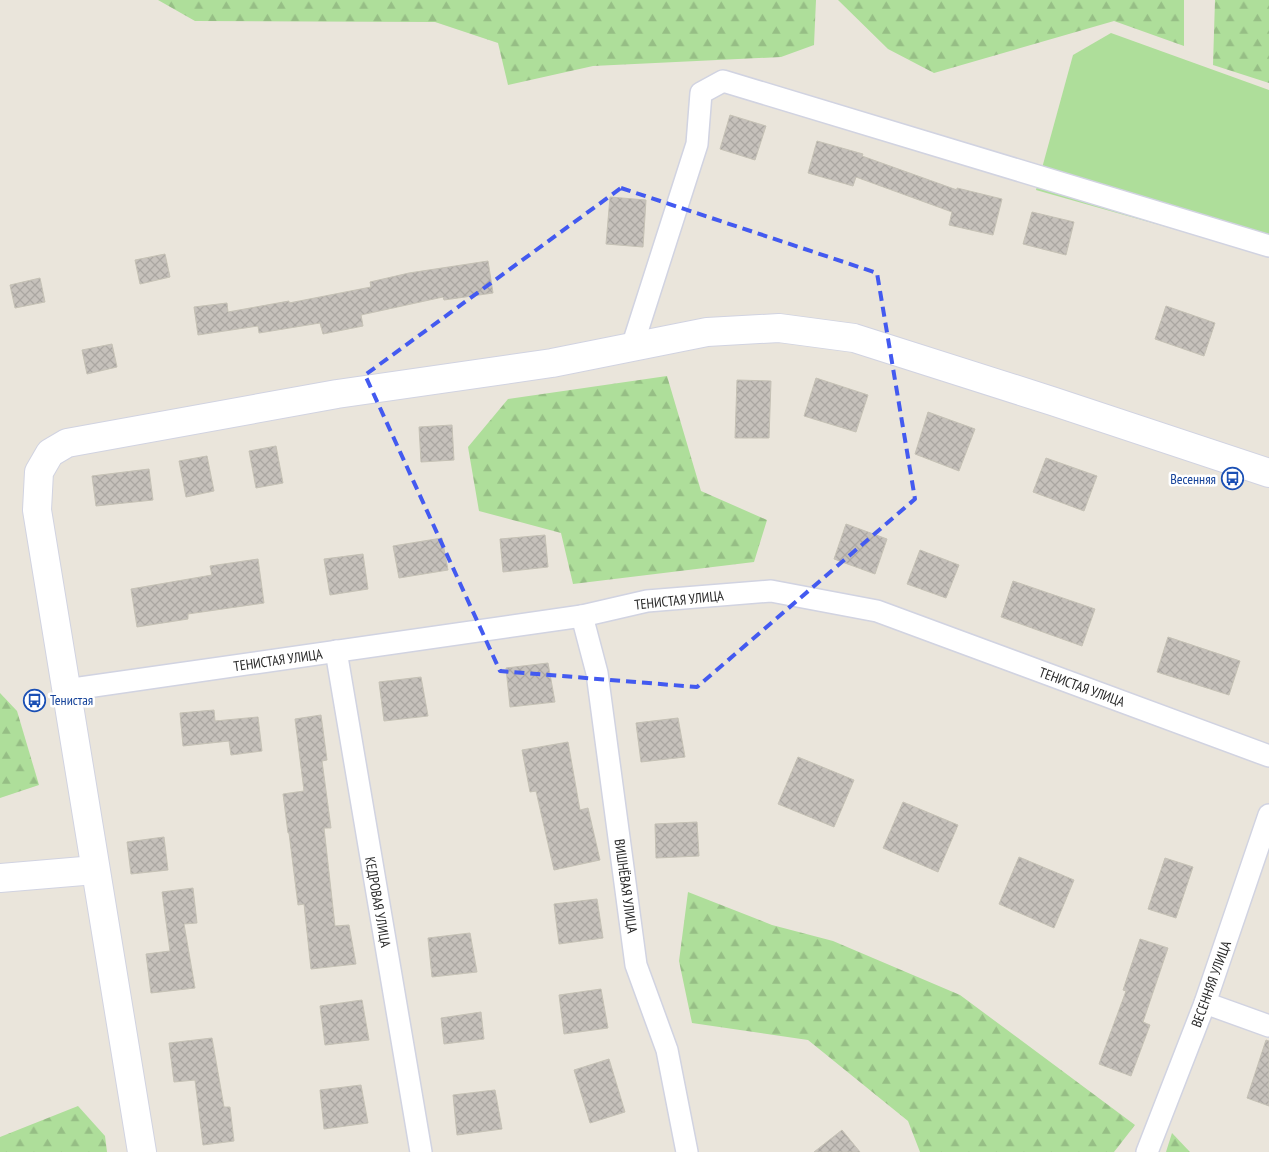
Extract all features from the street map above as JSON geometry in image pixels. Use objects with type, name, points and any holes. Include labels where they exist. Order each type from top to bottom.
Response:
[{"type":"street","points":[[632,347],[697,144],[701,93],[723,81],[1269,246]]},
{"type":"street","points":[[142,1152],[37,510],[39,472],[50,453],[67,443],[337,394],[552,363],[707,332],[779,328],[854,338],[1269,473]]},
{"type":"street","name":"ТЕНИСТАЯ УЛИЦА","points":[[66,690],[582,616],[647,601],[771,591],[877,611],[1269,756]]},
{"type":"street","name":"ВИШНЁВАЯ УЛИЦА","points":[[582,616],[597,673],[636,965],[667,1050],[686,1152]]},
{"type":"street","name":"КЕДРОВАЯ УЛИЦА","points":[[336,652],[421,1152]]},
{"type":"street","name":"ВЕСЕННЯЯ УЛИЦА","points":[[1147,1152],[1205,1003],[1269,815]]},
{"type":"street","points":[[0,878],[95,870]]},
{"type":"street","points":[[1205,1003],[1269,1026]]},
{"type":"highlighted area","points":[[621,188],[877,273],[915,499],[697,687],[500,671],[365,375]]},
{"type":"green space","points":[[158,0],[816,0],[814,45],[781,57],[593,66],[508,85],[498,43],[435,22],[195,21]]},
{"type":"green space","points":[[838,0],[1184,0],[1184,46],[1114,21],[934,73],[888,49]]},
{"type":"green space","points":[[1215,0],[1269,0],[1269,83],[1213,65]]},
{"type":"green space","points":[[1111,33],[1269,90],[1269,256],[1036,190],[1073,55]]},
{"type":"green space","points":[[667,376],[701,491],[767,520],[754,562],[573,584],[561,533],[479,511],[468,447],[508,399]]},
{"type":"green space","points":[[0,693],[17,711],[39,785],[0,798]]},
{"type":"green space","points":[[688,892],[772,925],[833,941],[960,995],[1135,1125],[1114,1152],[920,1152],[908,1121],[808,1040],[692,1023],[679,961]]},
{"type":"green space","points":[[78,1106],[105,1136],[107,1152],[0,1152],[0,1137]]},
{"type":"green space","points":[[1172,1133],[1190,1152],[1166,1152]]},
{"type":"building","points":[[730,115],[766,126],[755,160],[720,149]]},
{"type":"building","points":[[817,141],[863,154],[862,156],[957,190],[957,188],[1002,199],[993,235],[949,225],[952,212],[856,177],[853,186],[808,173]]},
{"type":"building","points":[[610,197],[646,200],[643,247],[606,244]]},
{"type":"building","points":[[1032,212],[1074,222],[1066,255],[1023,244]]},
{"type":"building","points":[[165,254],[170,277],[140,284],[135,260]]},
{"type":"building","points":[[488,261],[493,293],[444,300],[443,297],[361,315],[363,326],[323,334],[320,323],[259,333],[258,326],[198,335],[194,307],[227,303],[228,312],[289,301],[289,303],[371,287],[370,282],[409,273]]},
{"type":"building","points":[[40,278],[45,302],[15,308],[10,285]]},
{"type":"building","points":[[1166,306],[1215,323],[1204,356],[1155,339]]},
{"type":"building","points":[[112,344],[117,367],[87,374],[82,350]]},
{"type":"building","points":[[816,378],[868,395],[856,432],[804,416]]},
{"type":"building","points":[[737,380],[771,381],[769,438],[735,438]]},
{"type":"building","points":[[928,412],[975,429],[959,471],[915,454]]},
{"type":"building","points":[[452,425],[454,460],[421,462],[419,427]]},
{"type":"building","points":[[276,446],[283,483],[256,488],[249,451]]},
{"type":"building","points":[[207,456],[214,491],[186,497],[179,461]]},
{"type":"building","points":[[1046,458],[1097,476],[1084,511],[1033,492]]},
{"type":"building","points":[[149,469],[153,500],[96,506],[92,476]]},
{"type":"building","points":[[846,524],[887,539],[875,574],[834,559]]},
{"type":"building","points":[[545,535],[548,567],[503,572],[500,539]]},
{"type":"building","points":[[442,538],[448,570],[399,578],[393,546]]},
{"type":"building","points":[[920,550],[959,565],[946,598],[907,584]]},
{"type":"building","points":[[363,554],[368,589],[330,595],[324,559]]},
{"type":"building","points":[[258,559],[264,603],[188,614],[188,619],[137,627],[131,589],[212,575],[210,566]]},
{"type":"building","points":[[1013,581],[1095,609],[1082,646],[1001,617]]},
{"type":"building","points":[[1168,637],[1240,661],[1229,695],[1157,672]]},
{"type":"building","points":[[548,663],[555,702],[510,707],[506,668]]},
{"type":"building","points":[[421,677],[428,716],[384,721],[379,682]]},
{"type":"building","points":[[214,710],[215,721],[258,717],[262,751],[231,755],[229,741],[183,746],[180,713]]},
{"type":"building","points":[[321,715],[327,760],[322,761],[331,828],[324,828],[335,926],[349,925],[356,964],[311,969],[304,904],[298,905],[283,794],[304,791],[295,719]]},
{"type":"building","points":[[678,718],[685,757],[641,762],[636,723]]},
{"type":"building","points":[[568,742],[580,810],[588,808],[600,860],[554,870],[536,791],[530,792],[522,750]]},
{"type":"building","points":[[798,757],[854,780],[834,827],[778,804]]},
{"type":"building","points":[[903,802],[958,825],[938,872],[883,848]]},
{"type":"building","points":[[697,822],[699,856],[656,858],[655,824]]},
{"type":"building","points":[[164,837],[168,870],[131,874],[127,842]]},
{"type":"building","points":[[1019,857],[1074,880],[1054,928],[999,904]]},
{"type":"building","points":[[1165,858],[1193,867],[1176,918],[1148,909]]},
{"type":"building","points":[[193,888],[197,923],[184,924],[195,988],[151,993],[146,954],[170,951],[162,892]]},
{"type":"building","points":[[597,899],[603,938],[559,944],[554,904]]},
{"type":"building","points":[[470,933],[477,972],[432,977],[428,938]]},
{"type":"building","points":[[1140,939],[1168,948],[1143,1022],[1150,1025],[1131,1076],[1099,1064],[1126,991],[1123,990]]},
{"type":"building","points":[[601,989],[608,1028],[564,1034],[559,995]]},
{"type":"building","points":[[362,1000],[369,1040],[325,1045],[320,1006]]},
{"type":"building","points":[[481,1012],[484,1039],[444,1044],[441,1018]]},
{"type":"building","points":[[212,1038],[224,1107],[230,1107],[234,1141],[203,1145],[195,1080],[174,1082],[169,1043]]},
{"type":"building","points":[[1266,1040],[1269,1041],[1269,1106],[1247,1098]]},
{"type":"building","points":[[609,1059],[625,1112],[590,1123],[574,1070]]},
{"type":"building","points":[[361,1085],[368,1123],[324,1129],[320,1090]]},
{"type":"building","points":[[495,1090],[502,1129],[457,1135],[453,1095]]},
{"type":"building","points":[[842,1130],[860,1152],[814,1152]]},
{"type":"place","name":"Весенняя","points":[[1232,479]]},
{"type":"place","name":"Тенистая","points":[[34,700]]}]
